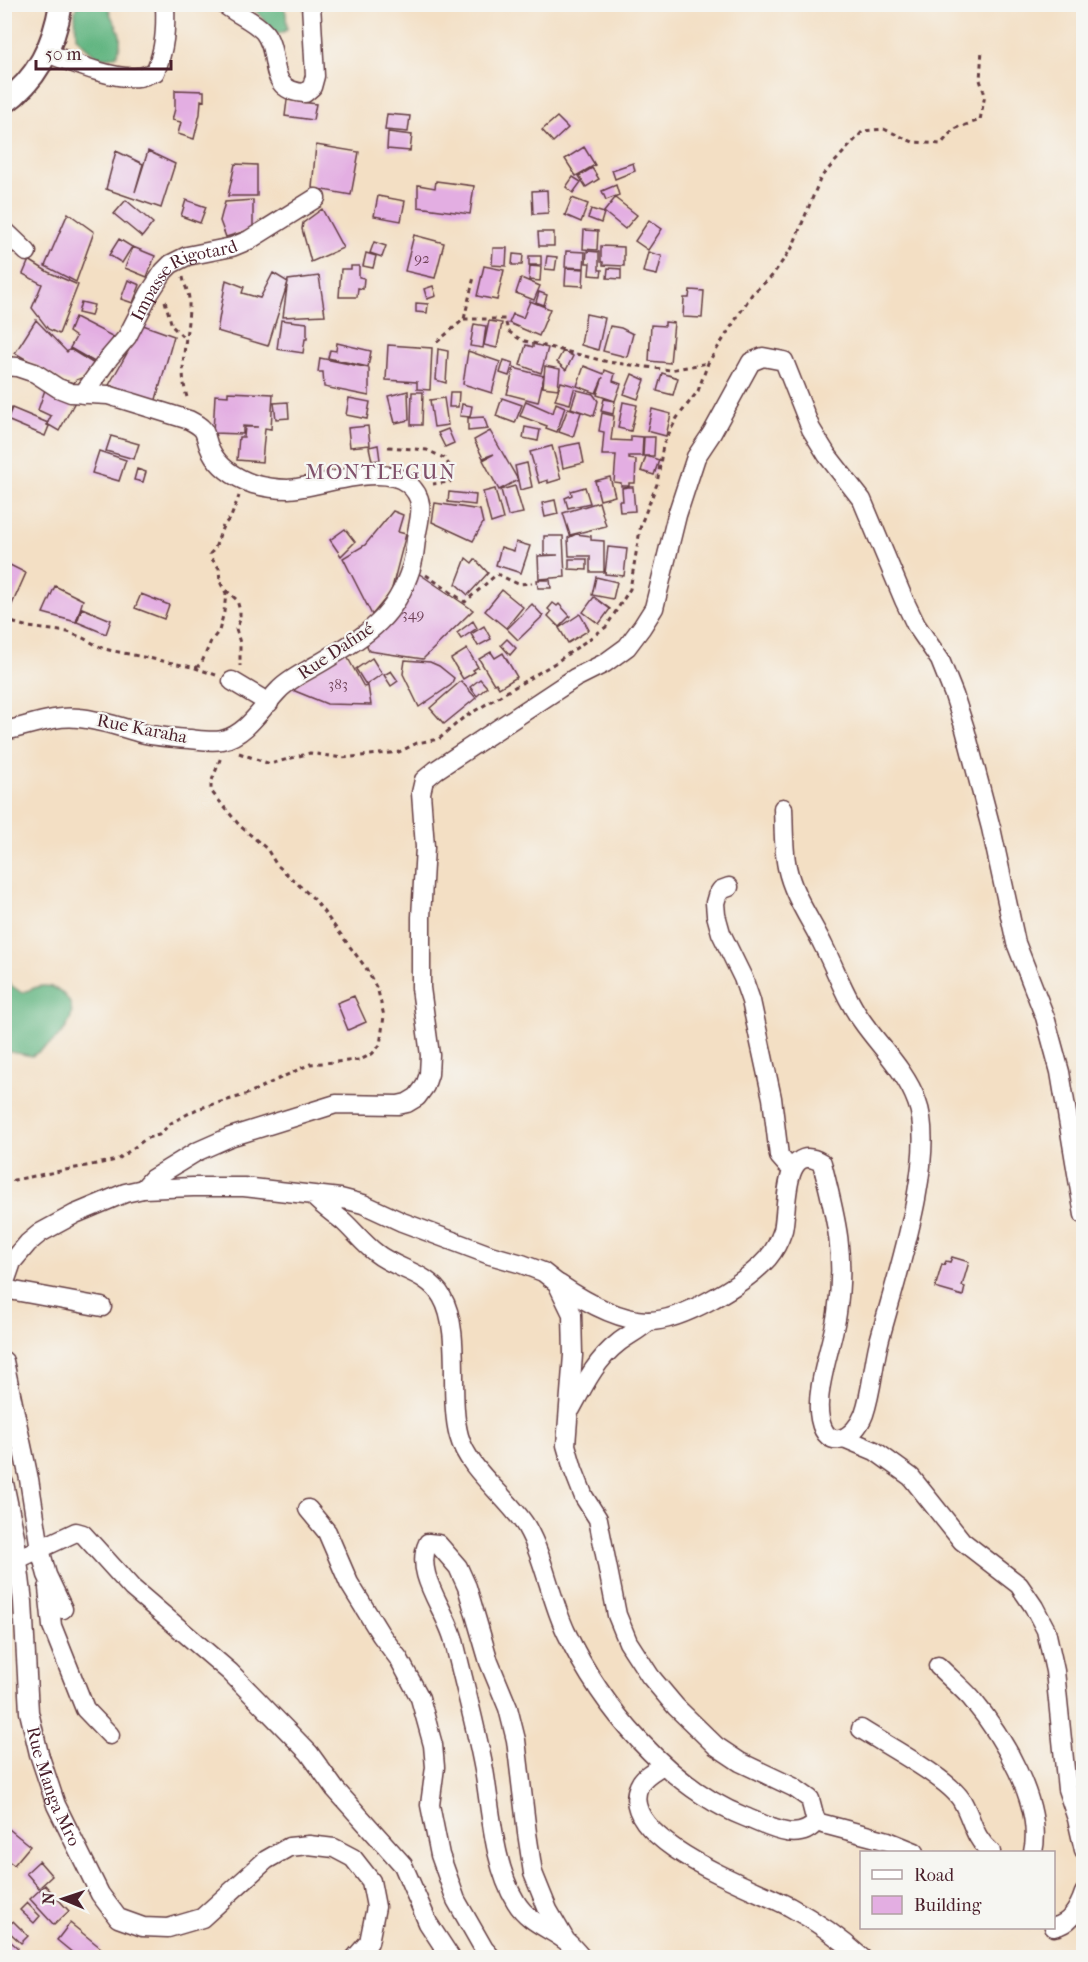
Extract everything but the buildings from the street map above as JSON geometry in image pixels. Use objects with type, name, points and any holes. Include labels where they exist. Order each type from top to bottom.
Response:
[{"type":"main road","points":[[4,103],[28,83],[40,68],[57,27],[61,4]]},
{"type":"street","points":[[47,54],[82,67],[120,76],[138,77],[155,72],[162,56],[166,31],[165,4]]},
{"type":"street","points":[[224,4],[263,31],[271,45],[275,67],[282,84],[294,92],[306,93],[312,87],[315,76],[311,4]]},
{"type":"street","name":"Impasse Rigotard","points":[[83,394],[127,338],[155,286],[171,264],[192,255],[232,247],[249,240],[316,198]]},
{"type":"street","points":[[4,230],[27,252]]},
{"type":"street","points":[[143,1189],[153,1179],[187,1158],[230,1137],[336,1104],[398,1105],[417,1097],[426,1086],[430,1055],[422,988],[421,917],[426,847],[421,793],[424,780],[575,678],[605,663],[627,647],[654,608],[677,515],[696,457],[712,433],[751,362],[763,357],[784,361],[811,429],[827,455],[862,500],[904,600],[916,625],[940,660],[954,695],[991,828],[1016,943],[1046,1017],[1060,1072],[1083,1215]]},
{"type":"street","points":[[4,366],[26,370],[58,388],[83,394],[108,395],[189,420],[199,425],[207,435],[210,451],[233,476],[269,488],[289,489],[347,478],[397,477],[416,491]]},
{"type":"street","name":"Rue Dafiné","points":[[269,703],[279,689],[368,633],[388,614],[402,592],[412,566],[421,512],[420,499],[416,491]]},
{"type":"street","points":[[223,744],[244,728],[269,703],[237,683]]},
{"type":"street","name":"Rue Karaha","points":[[4,731],[51,718],[65,717],[100,720],[141,733],[223,744]]},
{"type":"street","points":[[102,1306],[4,1287],[12,1262],[40,1233],[75,1214],[125,1193],[143,1189],[193,1186],[244,1187],[340,1198],[363,1204],[449,1240],[543,1272],[579,1298],[616,1314],[649,1321],[674,1316],[705,1303],[736,1284],[759,1268],[770,1256],[782,1232],[793,1168],[799,1161],[808,1158],[816,1159],[822,1162],[841,1243],[841,1276],[837,1313],[818,1404],[825,1434],[837,1440],[844,1438],[862,1419],[869,1401],[879,1340],[920,1175],[923,1134],[918,1103],[905,1078],[861,1020],[842,988],[825,948],[802,907],[786,863],[783,808]]},
{"type":"street","points":[[729,887],[717,896],[716,915],[751,1002],[772,1098],[779,1156],[793,1168]]},
{"type":"street","points":[[312,1195],[323,1208],[342,1221],[376,1253],[395,1266],[432,1283],[443,1298],[451,1322],[454,1399],[459,1437],[479,1471],[502,1495],[526,1527],[549,1581],[557,1611],[567,1633],[590,1675],[631,1731],[663,1765],[703,1797],[785,1832],[799,1834],[811,1829],[816,1822]]},
{"type":"street","points":[[558,1283],[572,1314],[574,1338],[566,1445],[584,1497],[598,1519],[617,1615],[628,1642],[676,1707],[708,1738],[740,1762],[793,1787],[810,1799],[816,1822]]},
{"type":"street","points":[[568,1416],[591,1371],[618,1343],[637,1332],[649,1321]]},
{"type":"street","points":[[4,1361],[29,1479],[46,1575],[52,1626],[85,1709],[110,1736]]},
{"type":"street","points":[[844,1438],[875,1451],[911,1477],[962,1541],[1019,1585],[1034,1607],[1046,1630],[1055,1671],[1067,1789],[1077,1819],[1083,1850]]},
{"type":"street","name":"Rue Manga Mro","points":[[4,1483],[18,1559],[29,1712],[39,1754],[56,1805],[99,1894],[118,1918],[143,1927],[168,1928],[202,1918],[266,1860],[289,1847],[309,1845],[334,1848],[353,1858],[371,1881],[376,1907],[369,1942],[355,1958]]},
{"type":"street","points":[[308,1509],[327,1532],[349,1583],[381,1635],[399,1659],[420,1698],[434,1745],[435,1767],[430,1805],[440,1855],[456,1900],[484,1949],[492,1958]]},
{"type":"street","points":[[18,1559],[76,1532],[83,1534],[132,1588],[230,1672],[309,1753],[335,1789],[403,1865],[428,1923],[450,1958]]},
{"type":"street","points":[[566,1941],[539,1925],[522,1910],[516,1902],[504,1873],[495,1841],[484,1768],[453,1637],[424,1573],[424,1552],[428,1543],[438,1544],[458,1567],[467,1587],[489,1662],[508,1708],[516,1740],[533,1873],[548,1910],[566,1941],[582,1958]]},
{"type":"street","points":[[46,1575],[63,1610]]},
{"type":"street","points":[[938,1666],[970,1698],[1006,1750],[1024,1784],[1035,1822],[1033,1851]]},
{"type":"street","points":[[861,1729],[942,1780],[962,1800],[977,1837],[990,1851]]},
{"type":"street","points":[[663,1765],[651,1772],[638,1788],[637,1804],[641,1818],[652,1830],[672,1848],[714,1872],[791,1908],[841,1939],[862,1958]]},
{"type":"street","points":[[816,1822],[888,1841],[913,1851]]},
{"type":"street","points":[[1055,1926],[1068,1921],[1080,1903],[1083,1893]]},
{"type":"path","points":[[4,1184],[14,1180],[117,1160],[147,1138],[159,1135],[171,1123],[197,1108],[245,1095],[310,1064],[360,1060],[372,1054],[380,1045],[384,1016],[378,991],[366,968],[314,899],[276,864],[267,849],[240,826],[211,791],[211,783],[223,744],[270,764],[310,753],[342,758],[399,752],[417,743],[439,739],[463,718],[555,663],[606,627],[630,589],[641,524],[657,484],[663,446],[677,418],[698,391],[708,363],[752,294],[771,277],[792,248],[821,177],[863,131],[884,129],[913,142],[941,144],[954,129],[980,120],[985,95],[980,80],[982,49]]},
{"type":"path","points":[[189,420],[190,408],[183,368],[189,300],[182,272],[192,255]]},
{"type":"path","points":[[437,342],[465,319],[474,277]]},
{"type":"path","points":[[155,286],[166,303],[172,326],[186,340]]},
{"type":"path","points":[[465,319],[505,319],[508,331],[521,340],[608,362],[670,370],[708,363]]},
{"type":"path","points":[[388,447],[427,450],[444,458],[453,470],[450,482],[425,485],[416,491]]},
{"type":"path","points":[[196,668],[202,662],[211,641],[219,631],[224,612],[226,592],[219,578],[219,568],[210,554],[215,548],[223,526],[231,517],[243,480]]},
{"type":"path","points":[[412,566],[465,602],[497,574],[518,584],[532,583]]},
{"type":"path","points":[[4,620],[28,627],[68,632],[104,649],[196,668],[237,683],[240,641],[236,630],[240,612],[234,596],[224,589]]},
{"type":"green space","points":[[77,5],[109,5],[111,17],[119,31],[120,45],[117,55],[105,58],[94,54],[76,37],[75,11]]},
{"type":"green space","points":[[251,5],[283,5],[287,30],[279,34],[272,30]]},
{"type":"green space","points":[[5,981],[22,993],[41,986],[50,987],[65,996],[71,1005],[71,1017],[65,1029],[55,1040],[32,1056],[5,1051]]},
{"type":"district","name":"MONTLEGUN","points":[[381,472]]}]
